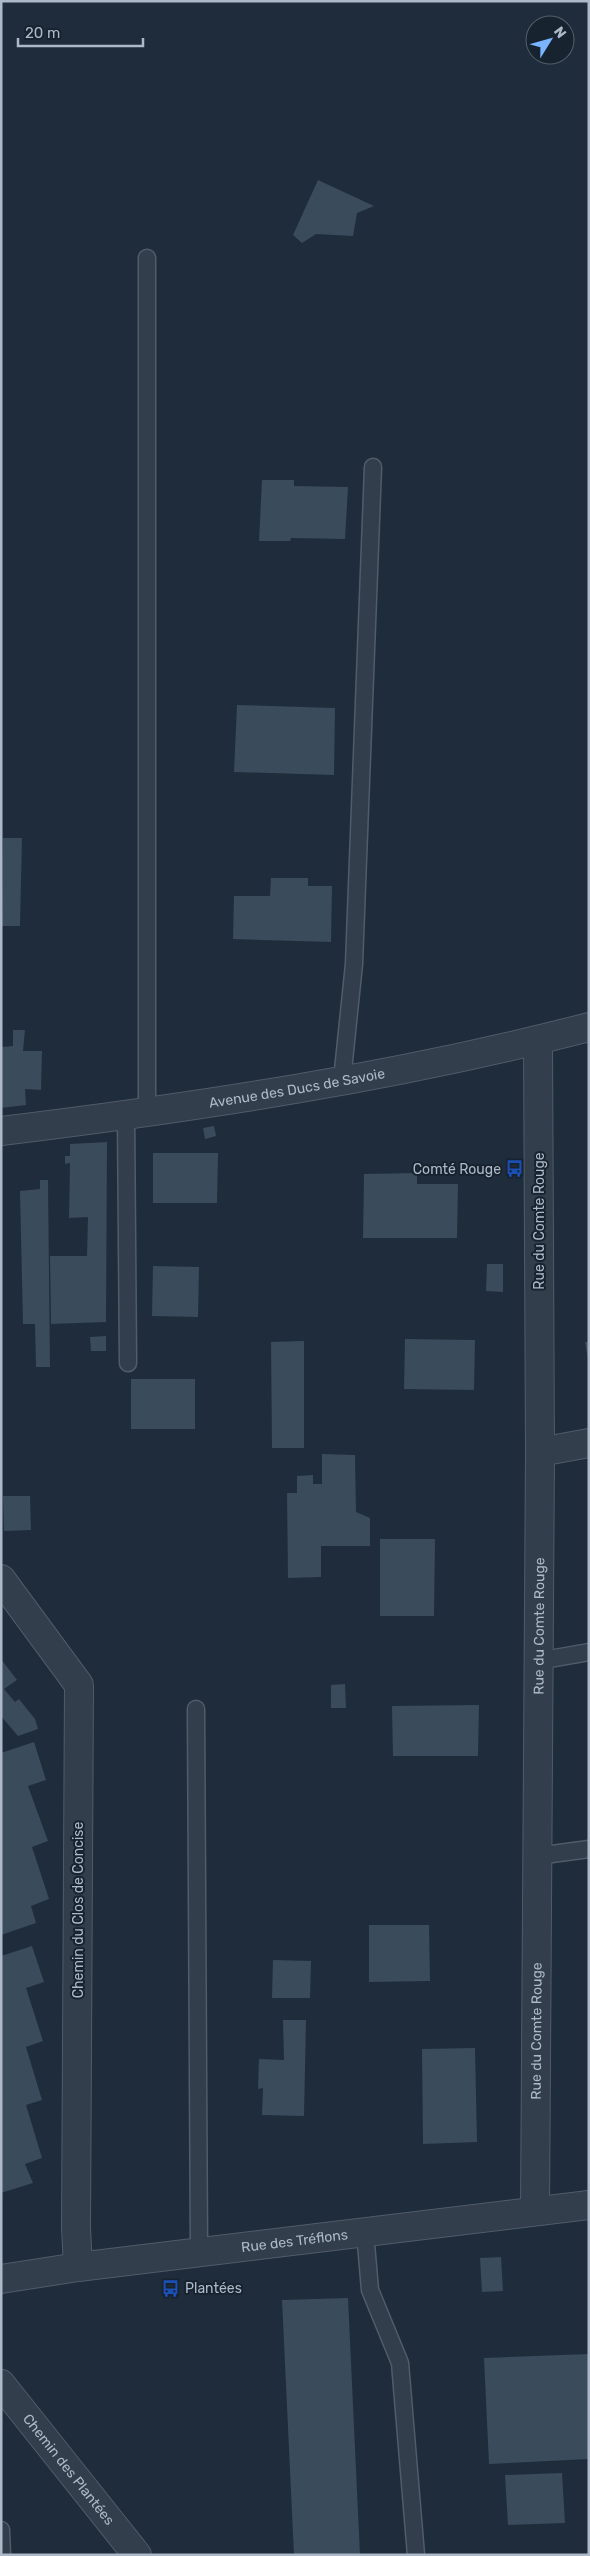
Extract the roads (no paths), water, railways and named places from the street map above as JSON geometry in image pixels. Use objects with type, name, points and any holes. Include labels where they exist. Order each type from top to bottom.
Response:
[{"type":"street","name":"Avenue des Ducs de Savoie","points":[[1,1131],[137,1114],[342,1080],[448,1061],[589,1027]]},
{"type":"street","name":"Rue du Comte Rouge","points":[[536,2211],[540,1452],[538,1040]]},
{"type":"street","points":[[540,1452],[589,1444]]},
{"type":"street","name":"Chemin du Clos de Concise","points":[[1,1579],[79,1684],[76,2218],[78,2267]]},
{"type":"street","name":"Rue des Tréflons","points":[[1,2279],[78,2267],[589,2205]]},
{"type":"street","name":"Chemin des Plantées","points":[[1,2384],[137,2555]]},
{"type":"lane","points":[[128,1363],[137,1114],[147,258]]},
{"type":"lane","points":[[342,1080],[354,964],[373,467]]},
{"type":"lane","points":[[538,1661],[589,1652]]},
{"type":"lane","points":[[196,1709],[199,2252]]},
{"type":"lane","points":[[537,1856],[589,1849]]},
{"type":"lane","points":[[365,2232],[370,2290],[400,2363],[416,2555]]},
{"type":"lane","points":[[1,2530],[2,2555]]},
{"type":"place","name":"Comté Rouge","points":[[515,1169]]},
{"type":"place","name":"Plantées","points":[[171,2288]]}]
